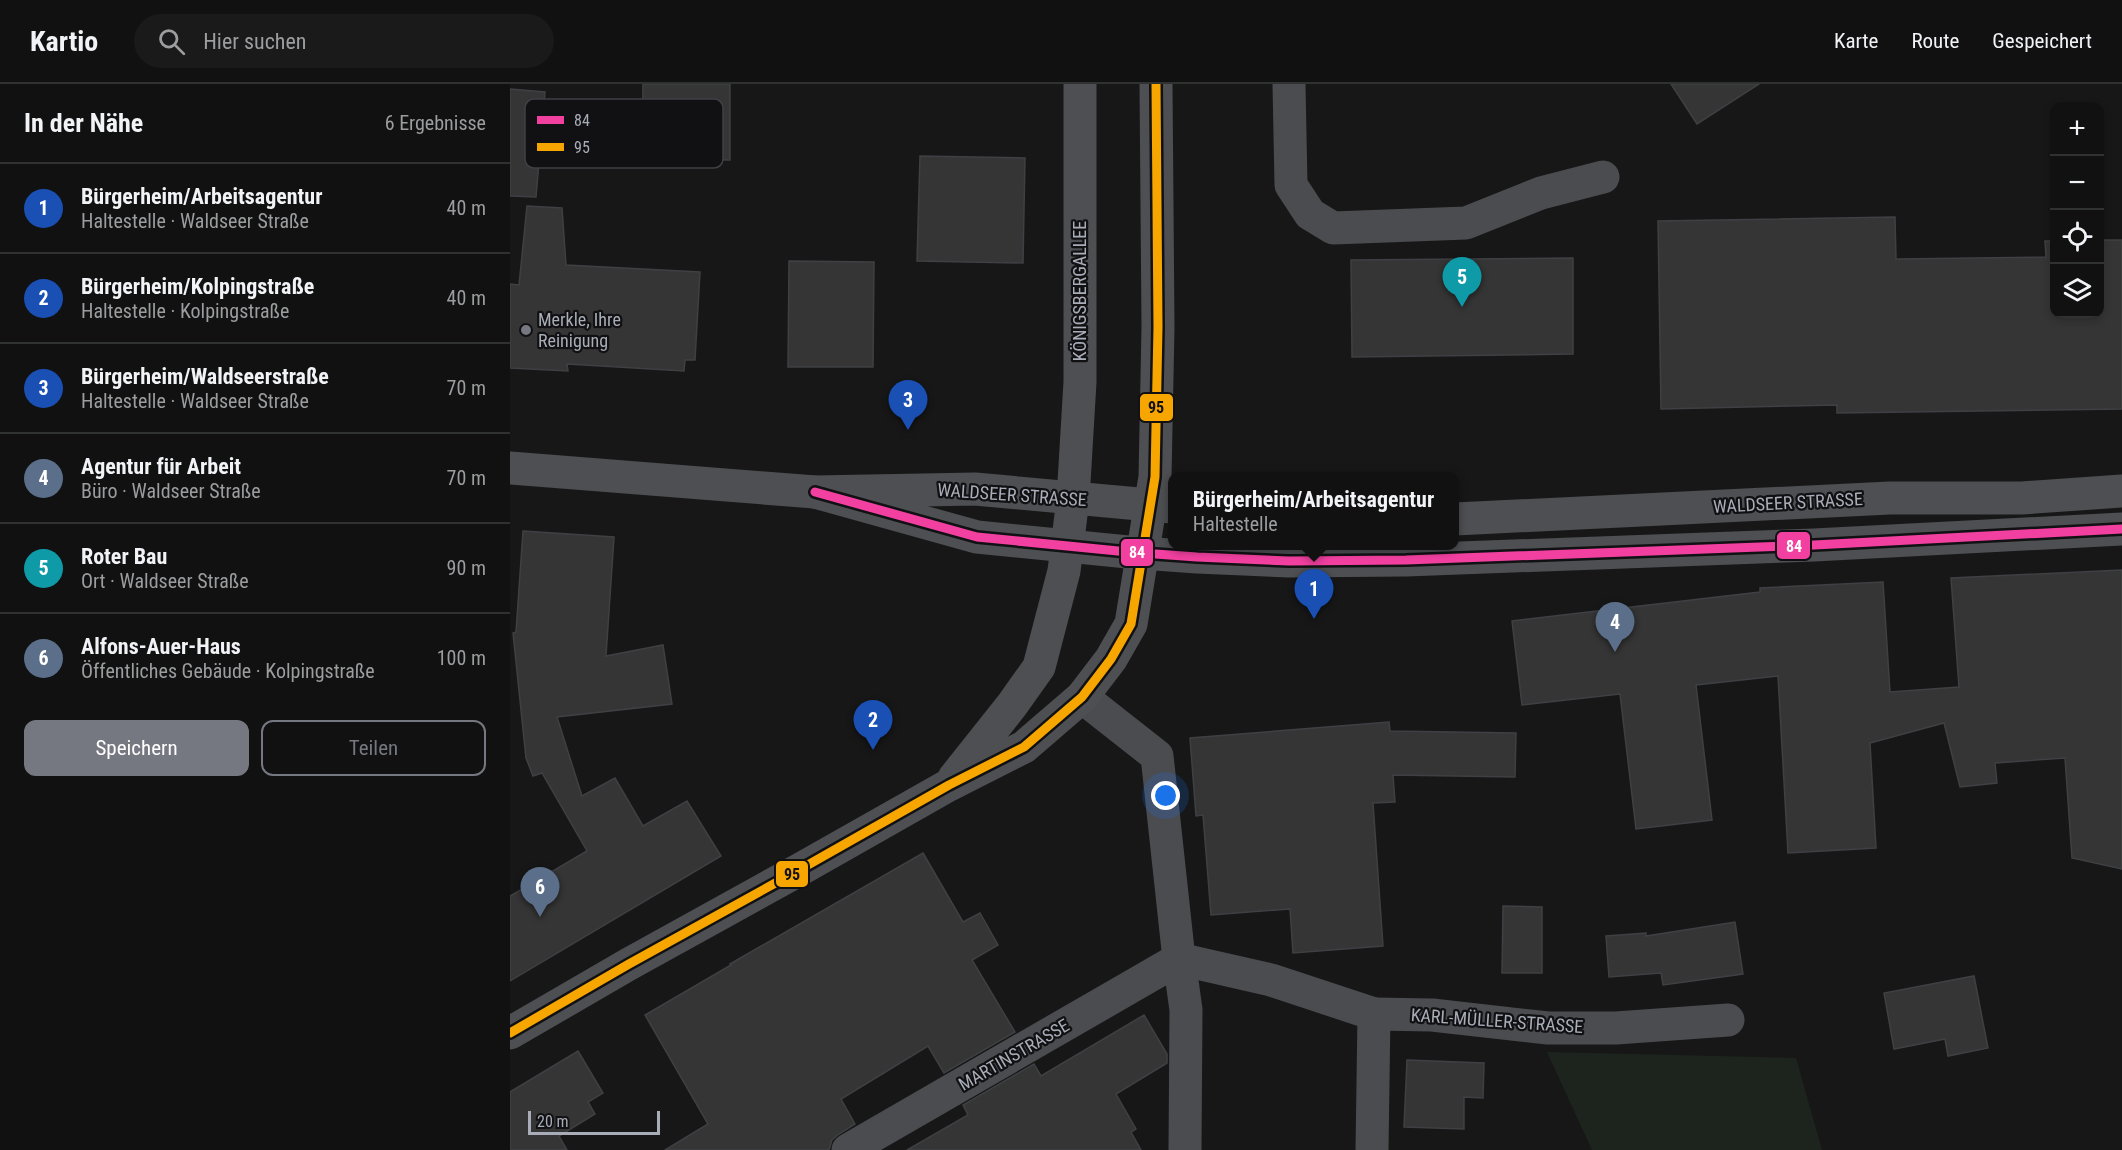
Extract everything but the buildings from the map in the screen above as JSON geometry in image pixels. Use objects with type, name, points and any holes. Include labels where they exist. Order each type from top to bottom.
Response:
[{"type":"main road","name":"KÖNIGSBERGALLEE","points":[[949,784],[1012,705],[1039,666],[1064,571],[1073,499],[1080,382],[1080,84]]},
{"type":"main road","points":[[510,1033],[949,784],[1024,747],[1082,697],[1111,659],[1131,624],[1143,553],[1162,506],[1155,465],[1157,419],[1156,84]]},
{"type":"main road","name":"WALDSEER STRASSE","points":[[510,468],[815,492],[975,489],[1162,506]]},
{"type":"main road","name":"WALDSEER STRASSE","points":[[1459,519],[1890,498],[2022,498],[2122,491]]},
{"type":"main road","name":"WALDSEER STRASSE","points":[[815,492],[976,537],[1143,553],[1278,560],[1406,560],[1826,545],[2122,529]]},
{"type":"street","points":[[1289,84],[1291,185],[1310,214],[1333,228],[1466,223],[1540,193],[1603,177]]},
{"type":"street","points":[[1082,697],[1157,756],[1186,1010],[1185,1150]]},
{"type":"street","name":"KARL-MÜLLER-STRASSE","points":[[1179,959],[1271,980],[1374,1014],[1432,1015],[1548,1028],[1616,1028],[1728,1020]]},
{"type":"street","name":"MARTINSTRASSE","points":[[848,1150],[1179,959]]},
{"type":"street","points":[[1372,1150],[1374,1014]]},
{"type":"shaded area","points":[[1547,1052],[1796,1058],[1822,1150],[1592,1150]]},
{"type":"transit line","name":"95","points":[[510,1033],[949,785],[1024,747],[1082,697],[1111,659],[1131,624],[1155,477],[1158,327],[1156,84]]},
{"type":"transit line","name":"84","points":[[815,492],[977,537],[1128,552],[1289,561],[1406,560],[1814,545],[2122,529]]},
{"type":"place","name":"Roter Bau","points":[[1462,307]]},
{"type":"place","name":"Merkle, Ihre Reinigung","points":[[526,330]]},
{"type":"place","name":"Bürgerheim/Waldseerstraße","points":[[908,430]]},
{"type":"place","name":"Bürgerheim/Arbeitsagentur","points":[[1314,619]]},
{"type":"place","name":"Agentur für Arbeit","points":[[1615,652]]},
{"type":"place","name":"Bürgerheim/Kolpingstraße","points":[[873,750]]},
{"type":"place","name":"Alfons-Auer-Haus","points":[[540,917]]}]
